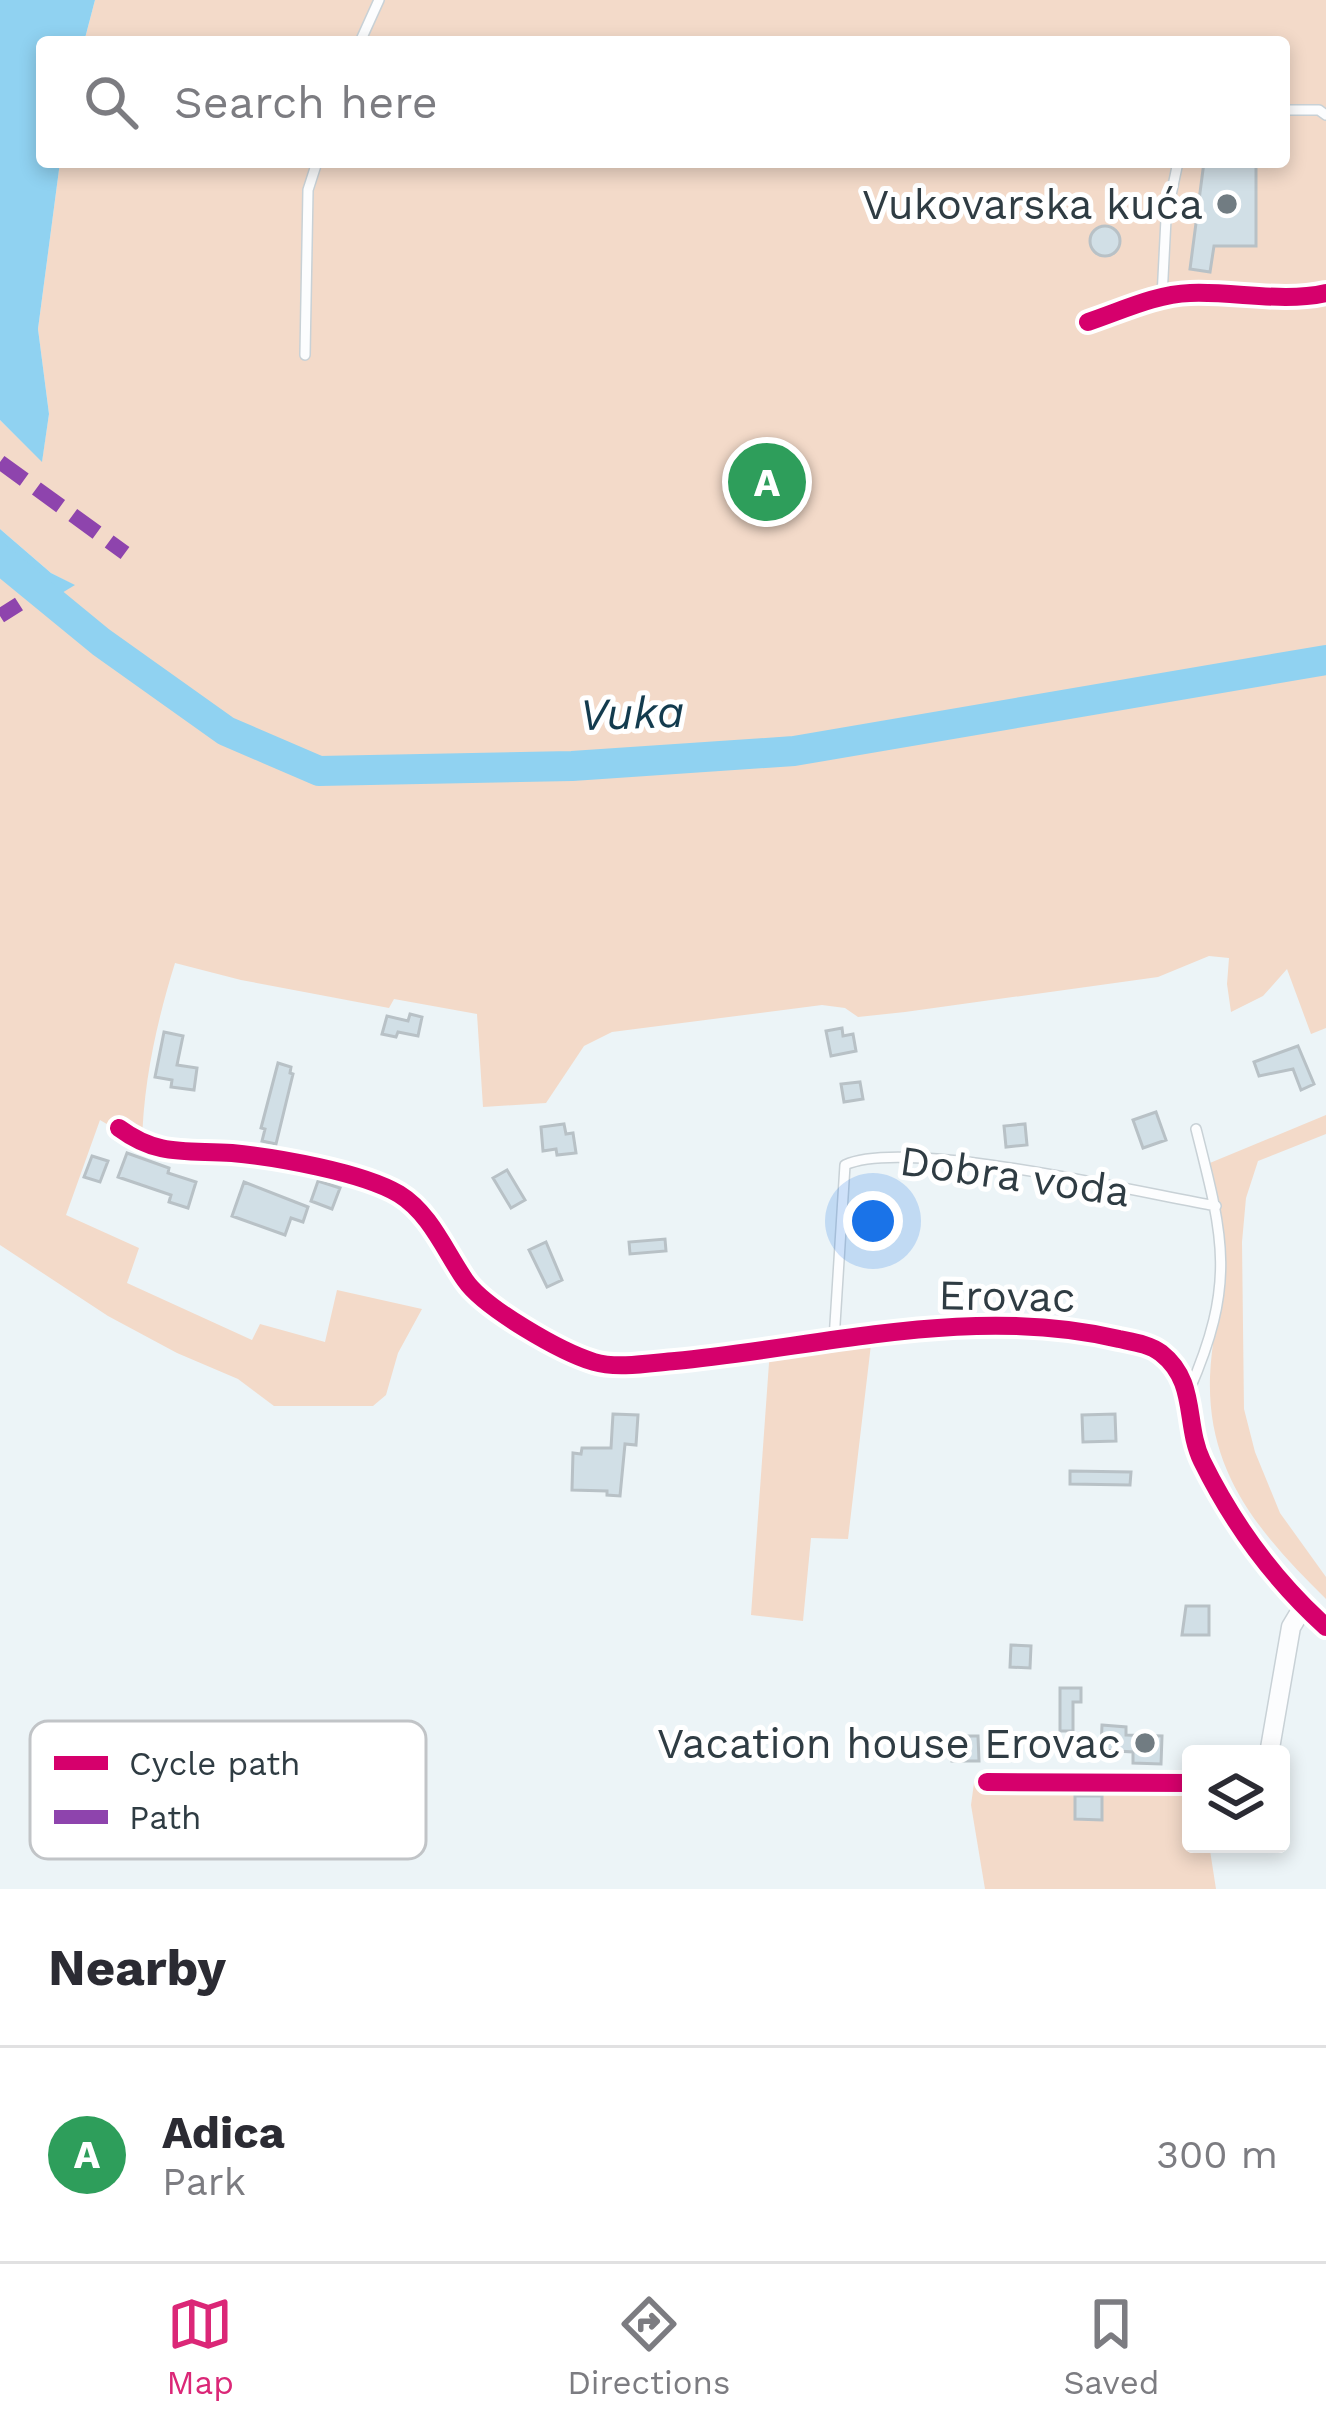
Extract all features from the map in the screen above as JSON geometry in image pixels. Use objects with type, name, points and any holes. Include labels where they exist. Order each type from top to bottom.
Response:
[{"type":"street","points":[[1088,322],[1162,297],[1189,293],[1326,293]]},
{"type":"street","name":"Erovac","points":[[119,1128],[142,1145],[278,1160],[363,1180],[400,1195],[434,1230],[481,1299],[595,1363],[678,1361],[980,1327],[1096,1334],[1146,1345],[1162,1354],[1189,1391]]},
{"type":"street","points":[[1189,1391],[1201,1460],[1246,1540],[1326,1627]]},
{"type":"street","points":[[1272,1745],[1291,1628],[1304,1607]]},
{"type":"street","points":[[987,1782],[1182,1783]]},
{"type":"lane","points":[[363,36],[379,0]]},
{"type":"lane","points":[[1290,110],[1319,110],[1326,115]]},
{"type":"lane","points":[[305,355],[308,190],[315,168]]},
{"type":"lane","points":[[1162,297],[1166,219],[1177,168]]},
{"type":"lane","points":[[1189,1391],[1212,1337],[1221,1239],[1196,1129]]},
{"type":"lane","name":"Dobra voda","points":[[834,1340],[845,1165],[860,1159],[933,1157],[1216,1206]]},
{"type":"shaded area","points":[[95,0],[1326,0],[1326,1028],[1311,1034],[1287,969],[1263,996],[1231,1012],[1229,958],[1209,956],[1158,977],[905,1012],[858,1017],[845,1008],[822,1005],[612,1032],[584,1046],[546,1103],[483,1107],[477,1014],[394,999],[389,1008],[175,963],[152,1052],[142,1145],[100,1120],[66,1215],[139,1248],[127,1283],[252,1340],[260,1324],[325,1342],[337,1290],[422,1309],[398,1353],[386,1395],[373,1406],[274,1406],[238,1379],[108,1316],[0,1245],[0,574],[56,595],[74,585],[51,573],[0,529],[0,420],[42,461],[49,414],[38,329],[59,168],[1290,168],[1290,36],[86,36]]},
{"type":"shaded area","points":[[1326,1115],[1326,1134],[1258,1161],[1246,1198],[1242,1242],[1244,1409],[1255,1452],[1280,1513],[1326,1577],[1326,1599],[1260,1526],[1228,1473],[1218,1444],[1210,1377],[1221,1262],[1205,1165]]},
{"type":"shaded area","points":[[872,1336],[848,1539],[811,1538],[803,1621],[751,1615],[770,1349]]},
{"type":"shaded area","points":[[974,1783],[1182,1783],[1182,1853],[1210,1853],[1216,1889],[985,1889],[971,1805]]},
{"type":"water","points":[[0,0],[95,0],[86,36],[36,36],[36,168],[59,168],[38,329],[49,414],[42,462],[0,420]]},
{"type":"water","points":[[0,529],[51,573],[75,585],[37,608],[0,576]]},
{"type":"building","name":"Vukovarska kuća","points":[[1203,168],[1256,168],[1256,246],[1214,246],[1210,272],[1190,269]]},
{"type":"building","points":[[1105,226],[1116,230],[1120,241],[1116,252],[1105,256],[1094,252],[1090,241],[1094,230]]},
{"type":"building","points":[[410,1014],[422,1017],[418,1036],[382,1034],[387,1016],[408,1021]]},
{"type":"building","points":[[842,1028],[843,1036],[853,1034],[856,1051],[831,1056],[826,1031]]},
{"type":"building","points":[[164,1032],[183,1036],[177,1065],[197,1068],[194,1090],[171,1087],[172,1080],[155,1077]]},
{"type":"building","points":[[1298,1046],[1314,1084],[1301,1090],[1293,1069],[1259,1076],[1254,1062]]},
{"type":"building","points":[[278,1063],[291,1067],[293,1074],[276,1144],[262,1141],[265,1129],[261,1128]]},
{"type":"building","points":[[860,1082],[863,1099],[844,1102],[841,1084]]},
{"type":"building","points":[[1156,1112],[1166,1140],[1143,1148],[1133,1120]]},
{"type":"building","points":[[564,1124],[566,1134],[573,1133],[576,1153],[543,1151],[541,1127]]},
{"type":"building","points":[[1025,1124],[1027,1145],[1006,1147],[1004,1126]]},
{"type":"building","points":[[127,1153],[196,1182],[188,1208],[169,1202],[171,1195],[118,1177]]},
{"type":"building","points":[[92,1156],[108,1161],[100,1182],[84,1177]]},
{"type":"building","points":[[507,1170],[525,1200],[511,1208],[493,1178]]},
{"type":"building","points":[[318,1181],[340,1188],[332,1209],[311,1201]]},
{"type":"building","points":[[244,1182],[308,1207],[303,1222],[291,1218],[285,1235],[232,1216]]},
{"type":"building","points":[[665,1239],[666,1251],[630,1254],[629,1242]]},
{"type":"building","points":[[546,1242],[562,1280],[547,1287],[529,1250]]},
{"type":"building","points":[[613,1414],[638,1415],[636,1445],[625,1444],[620,1496],[572,1490],[573,1453],[581,1454],[582,1448],[611,1448]]},
{"type":"building","points":[[1115,1414],[1116,1441],[1083,1442],[1082,1415]]},
{"type":"building","points":[[1070,1471],[1131,1472],[1130,1485],[1070,1484]]},
{"type":"building","points":[[1186,1606],[1209,1606],[1209,1635],[1182,1635]]},
{"type":"building","points":[[1011,1645],[1031,1646],[1030,1668],[1010,1667]]},
{"type":"building","points":[[1060,1688],[1081,1688],[1081,1702],[1073,1702],[1073,1731],[1060,1731]]},
{"type":"building","points":[[1102,1725],[1126,1727],[1126,1735],[1162,1736],[1161,1764],[1133,1763],[1133,1752],[1101,1750]]},
{"type":"building","points":[[952,1736],[978,1736],[979,1761],[952,1761]]},
{"type":"building","points":[[1075,1796],[1102,1796],[1102,1820],[1075,1819]]},
{"type":"waterway","name":"Vuka","points":[[0,559],[101,642],[226,731],[319,771],[572,766],[794,751],[1326,660]]},
{"type":"marked path","points":[[0,462],[125,553]]},
{"type":"marked path","points":[[0,616],[19,604]]},
{"type":"cycle path","points":[[1088,322],[1177,294],[1293,297],[1326,293]]},
{"type":"cycle path","points":[[119,1128],[160,1148],[294,1162],[383,1186],[420,1211],[465,1280],[505,1316],[580,1357],[603,1364],[675,1361],[953,1327],[1064,1329],[1151,1347],[1173,1364],[1180,1377],[1202,1461],[1227,1507],[1272,1570],[1326,1627]]},
{"type":"cycle path","points":[[987,1782],[1182,1783]]},
{"type":"place","name":"Vukovarska kuća","points":[[1227,204]]},
{"type":"place","name":"Adica","points":[[767,482]]},
{"type":"place","name":"Vacation house Erovac","points":[[1145,1743]]}]
